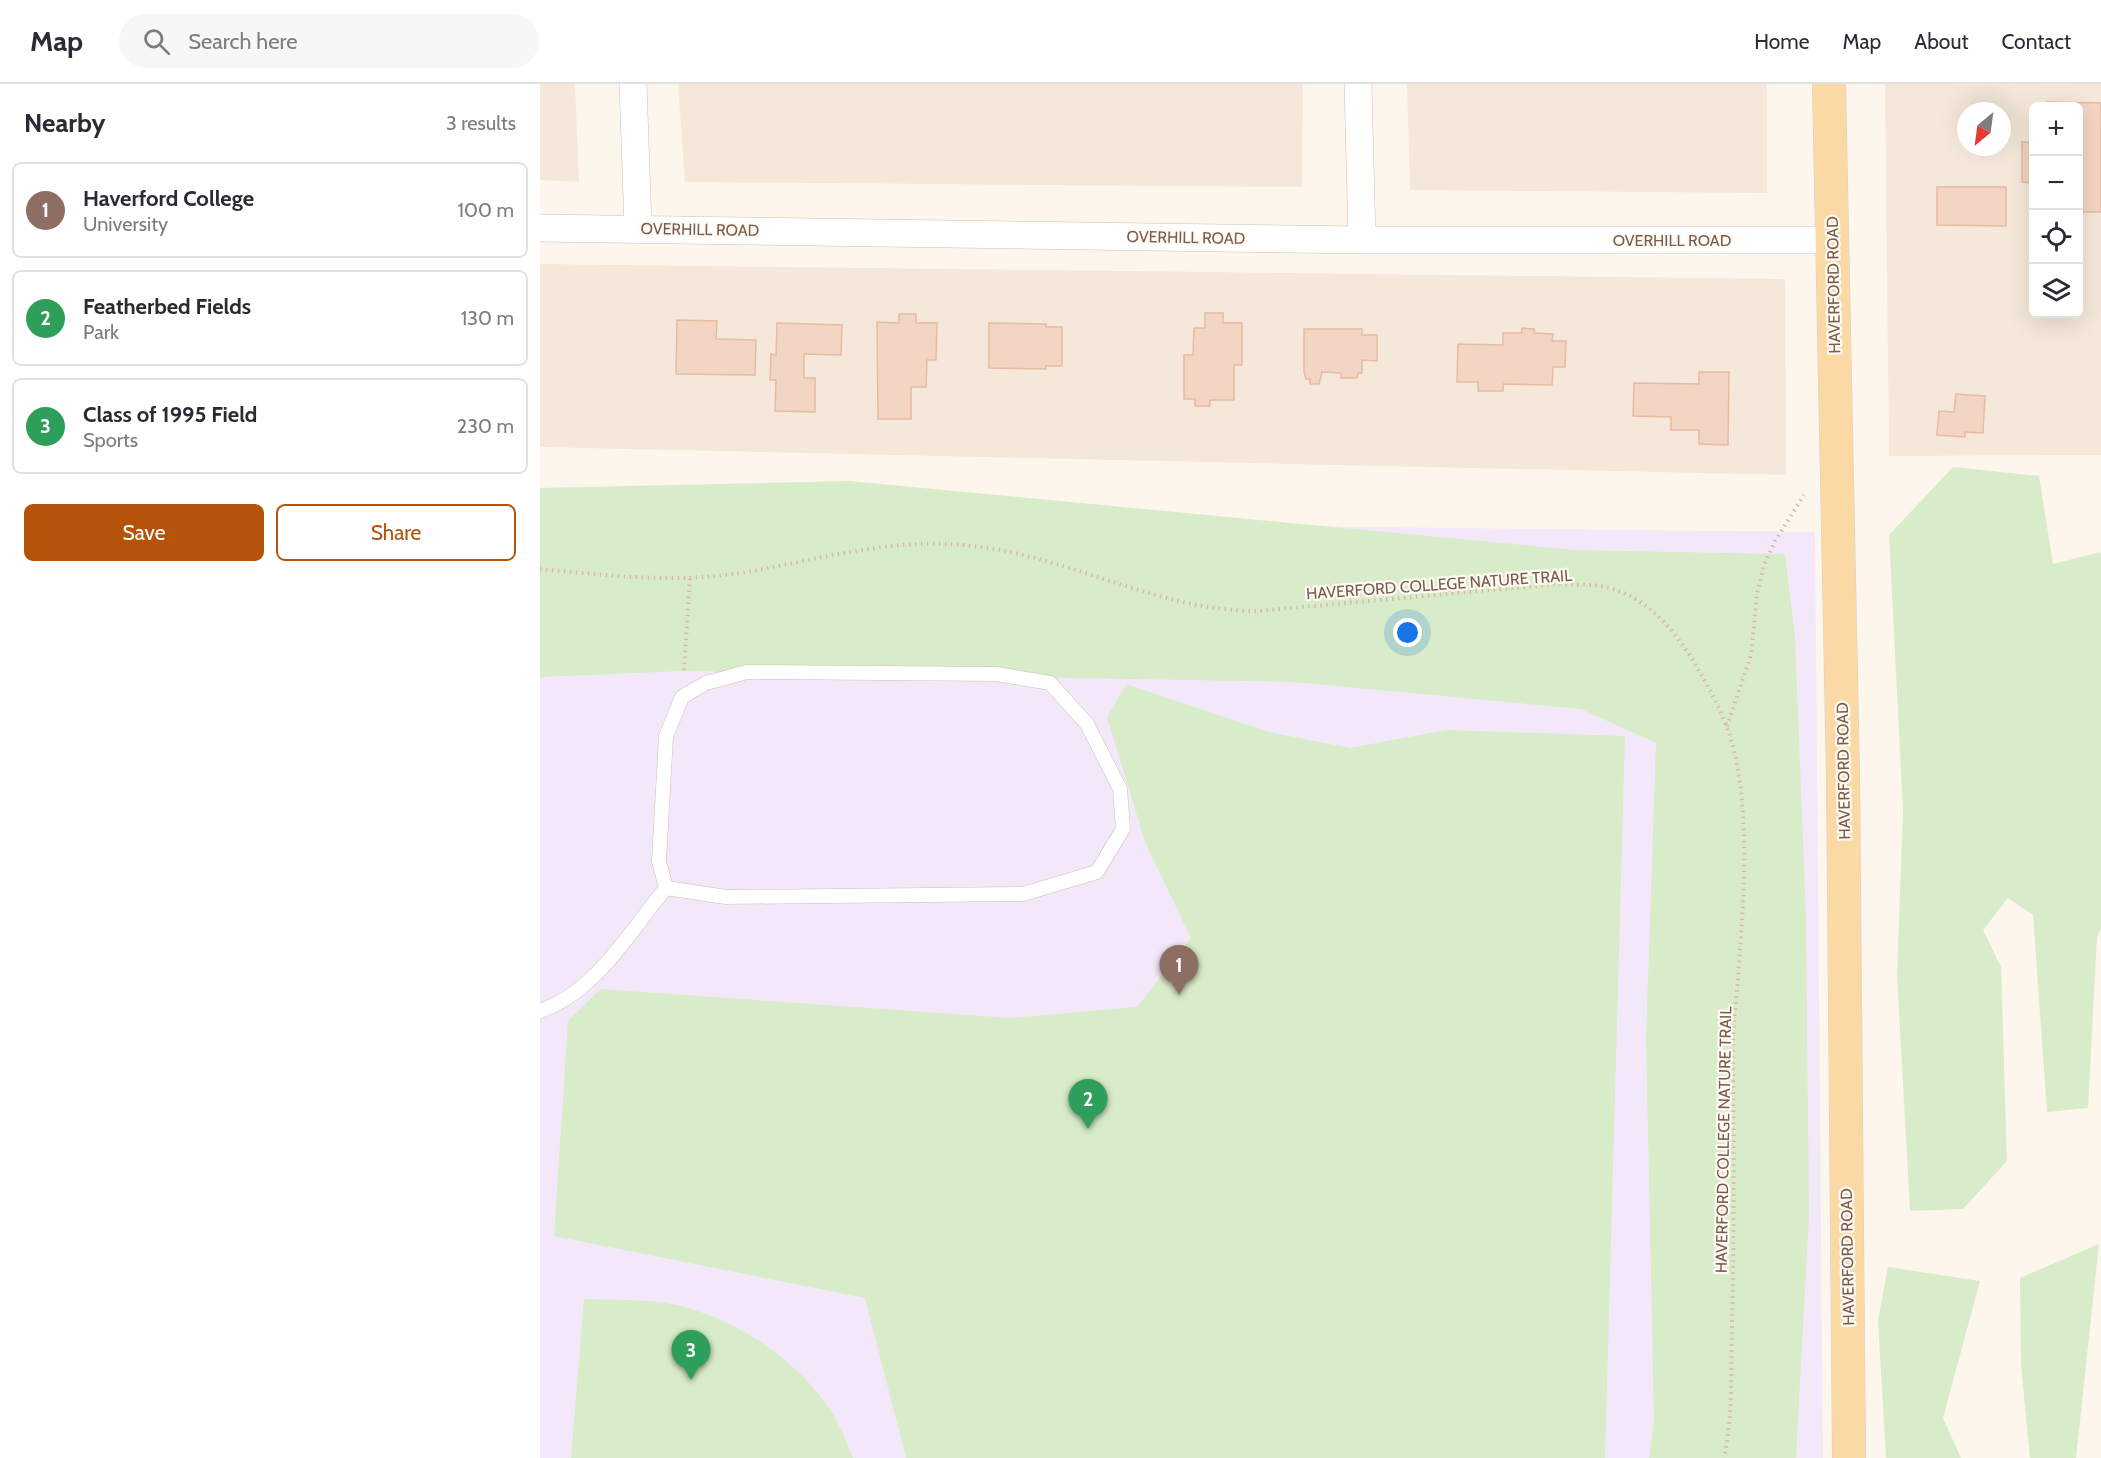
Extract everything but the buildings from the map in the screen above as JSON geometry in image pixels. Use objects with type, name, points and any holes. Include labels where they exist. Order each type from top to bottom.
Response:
[{"type":"main road","name":"HAVERFORD ROAD","points":[[1829,84],[1843,763],[1849,1458]]},
{"type":"street","points":[[633,84],[638,227]]},
{"type":"street","points":[[1358,84],[1362,240]]},
{"type":"street","name":"OVERHILL ROAD","points":[[540,228],[638,227],[1362,240],[1832,240]]},
{"type":"lane","points":[[747,672],[996,674],[1050,683],[1088,724],[1120,789],[1123,829],[1096,872],[1023,894],[726,897],[666,888],[659,861],[666,735],[682,697],[705,682],[747,672]]},
{"type":"lane","points":[[540,1011],[556,1006],[589,982],[666,888]]},
{"type":"path","points":[[1726,727],[1751,655],[1757,594],[1764,565],[1775,541],[1808,489]]},
{"type":"path","name":"HAVERFORD COLLEGE NATURE TRAIL","points":[[540,570],[690,578],[734,574],[882,546],[923,543],[964,545],[1023,555],[1063,565],[1166,600],[1231,611],[1258,611],[1557,584],[1600,586],[1626,594],[1647,606],[1667,624],[1685,646],[1704,679],[1726,727],[1736,757],[1742,801],[1743,868],[1732,1052],[1735,1152],[1730,1396],[1724,1458]]},
{"type":"path","points":[[682,697],[690,578]]},
{"type":"shaded area","points":[[540,84],[575,84],[579,182],[540,180]]},
{"type":"shaded area","points":[[678,84],[1303,84],[1302,187],[685,182]]},
{"type":"shaded area","points":[[1407,84],[1767,84],[1767,193],[1410,190]]},
{"type":"shaded area","points":[[1885,84],[2101,84],[2101,455],[1889,456]]},
{"type":"shaded area","points":[[540,264],[1785,279],[1786,475],[540,447]]},
{"type":"shaded area","points":[[540,518],[1815,532],[1823,1458],[540,1458]]},
{"type":"green space","points":[[1953,467],[2039,476],[2053,564],[2101,552],[2101,928],[2097,938],[2088,1108],[2047,1112],[2033,915],[2008,898],[1983,930],[2001,967],[2007,1161],[1963,1209],[1910,1211],[1897,976],[1903,811],[1889,535]]},
{"type":"green space","points":[[849,481],[1575,550],[1785,554],[1795,636],[1806,917],[1809,1215],[1796,1458],[1649,1458],[1654,1423],[1646,1038],[1656,743],[1581,709],[1293,682],[685,671],[540,677],[540,488]]},
{"type":"green space","points":[[1126,684],[1269,732],[1350,748],[1446,730],[1625,736],[1605,1458],[906,1458],[865,1298],[554,1236],[568,1021],[600,989],[1011,1018],[1137,1007],[1191,938],[1145,842],[1107,717]]},
{"type":"green space","points":[[2099,1244],[2076,1458],[2030,1458],[2021,1365],[2020,1278]]},
{"type":"green space","points":[[1888,1267],[1980,1281],[1943,1418],[1961,1458],[1886,1458],[1878,1320]]},
{"type":"green space","points":[[584,1299],[648,1301],[682,1307],[708,1315],[758,1340],[801,1375],[819,1395],[837,1421],[853,1458],[571,1458]]},
{"type":"place","name":"Haverford College","points":[[1179,995]]},
{"type":"place","name":"Featherbed Fields","points":[[1088,1129]]},
{"type":"place","name":"Class of 1995 Field","points":[[691,1380]]}]
